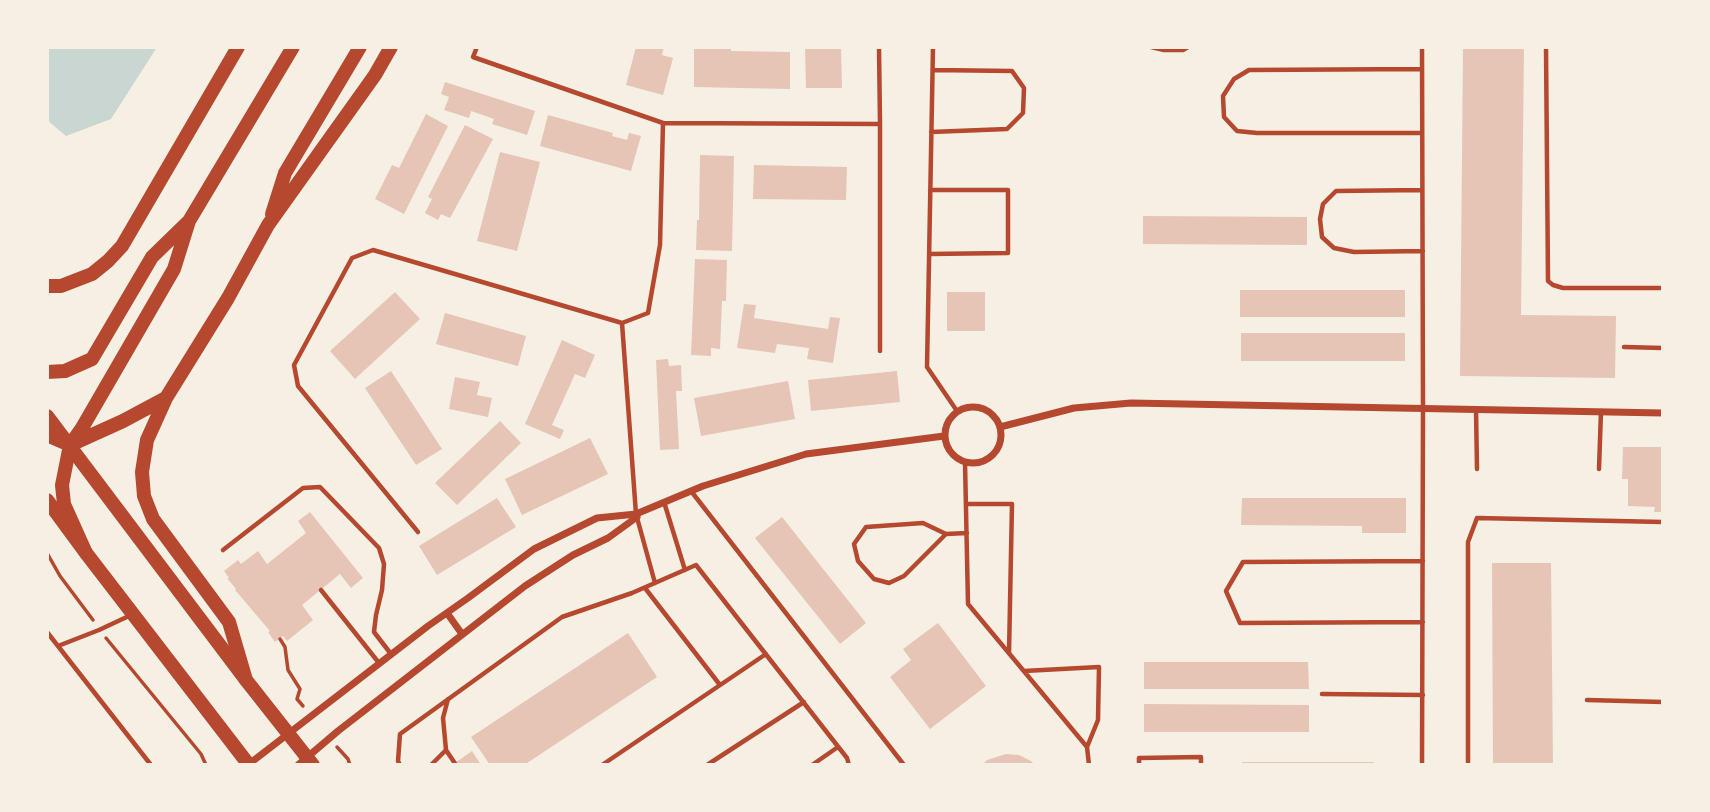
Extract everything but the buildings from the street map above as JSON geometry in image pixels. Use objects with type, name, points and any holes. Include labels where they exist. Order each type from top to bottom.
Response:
[{"type":"highway","points":[[47,286],[61,286],[92,274],[121,246],[238,47]]},
{"type":"highway","points":[[86,554],[64,504],[62,485],[70,445],[174,269],[189,221],[293,47]]},
{"type":"highway","points":[[268,226],[285,173],[360,47]]},
{"type":"highway","points":[[246,680],[229,622],[153,519],[144,496],[142,472],[147,440],[166,398],[222,308],[268,226],[375,75],[391,47]]},
{"type":"highway","points":[[47,372],[65,371],[92,359],[152,257],[189,221]]},
{"type":"highway","points":[[47,435],[70,445],[166,398]]},
{"type":"highway","points":[[47,415],[288,734],[306,762]]},
{"type":"highway","points":[[47,500],[249,765]]},
{"type":"street","points":[[1000,428],[1074,408],[1131,403],[1663,413]]},
{"type":"street","points":[[966,407],[980,407],[989,412],[1000,428],[998,447],[984,461],[975,463],[965,462],[951,454],[944,436],[950,418],[966,407]]},
{"type":"street","points":[[306,762],[338,731],[525,586],[573,555],[608,538],[636,516],[691,491],[806,454],[944,436]]},
{"type":"street","points":[[249,765],[391,654],[534,549],[597,518],[636,516]]},
{"type":"street","points":[[447,613],[462,634]]},
{"type":"lane","points":[[477,47],[473,57],[663,123],[880,124]]},
{"type":"lane","points":[[879,47],[880,351]]},
{"type":"lane","points":[[933,47],[927,367],[957,411]]},
{"type":"lane","points":[[1151,47],[1164,50],[1183,50],[1188,47]]},
{"type":"lane","points":[[1422,47],[1422,765]]},
{"type":"lane","points":[[1546,47],[1548,281],[1563,288],[1663,288]]},
{"type":"lane","points":[[1422,69],[1249,70],[1234,79],[1223,96],[1224,117],[1237,131],[1422,133]]},
{"type":"lane","points":[[932,132],[1007,129],[1023,113],[1024,88],[1012,71],[933,70]]},
{"type":"lane","points":[[418,532],[298,386],[294,365],[352,258],[373,250],[622,323],[648,313],[660,245],[663,123]]},
{"type":"lane","points":[[929,254],[1008,253],[1008,190],[930,190]]},
{"type":"lane","points":[[1422,190],[1336,191],[1323,204],[1320,219],[1322,237],[1334,248],[1354,252],[1423,251]]},
{"type":"lane","points":[[622,323],[636,516],[655,583]]},
{"type":"lane","points":[[1624,347],[1663,348]]},
{"type":"lane","points":[[1476,409],[1477,469]]},
{"type":"lane","points":[[1600,469],[1601,411]]},
{"type":"lane","points":[[965,462],[968,604],[1087,747]]},
{"type":"lane","points":[[223,550],[303,488],[320,486],[379,548],[384,564],[374,632],[391,654]]},
{"type":"lane","points":[[691,491],[904,765]]},
{"type":"lane","points":[[664,502],[685,570]]},
{"type":"lane","points":[[966,504],[1012,504],[1009,653]]},
{"type":"lane","points":[[1468,765],[1468,542],[1477,518],[1663,522]]},
{"type":"lane","points":[[946,534],[904,576],[889,583],[874,579],[858,561],[854,544],[866,527],[923,523],[946,534],[967,533]]},
{"type":"lane","points":[[1423,561],[1243,562],[1226,591],[1240,623],[1423,622]]},
{"type":"lane","points":[[400,765],[400,734],[562,617],[645,588],[696,565],[847,758],[849,765]]},
{"type":"lane","points":[[645,588],[720,685]]},
{"type":"lane","points":[[321,590],[380,663]]},
{"type":"lane","points":[[58,646],[132,614]]},
{"type":"lane","points":[[47,632],[151,765]]},
{"type":"lane","points":[[602,765],[766,654]]},
{"type":"lane","points":[[1024,671],[1098,667],[1098,720],[1087,747],[1089,765]]},
{"type":"lane","points":[[1322,694],[1423,695]]},
{"type":"lane","points":[[448,699],[443,718],[446,750],[456,765]]},
{"type":"lane","points":[[1587,700],[1663,702]]},
{"type":"lane","points":[[707,765],[804,702]]},
{"type":"lane","points":[[812,765],[838,747]]},
{"type":"lane","points":[[431,765],[446,750]]},
{"type":"lane","points":[[1139,765],[1139,758],[1201,757],[1201,765]]},
{"type":"path","points":[[47,554],[99,630],[201,754],[206,765]]},
{"type":"shaded area","points":[[47,47],[157,47],[111,119],[66,136],[47,120]]}]
